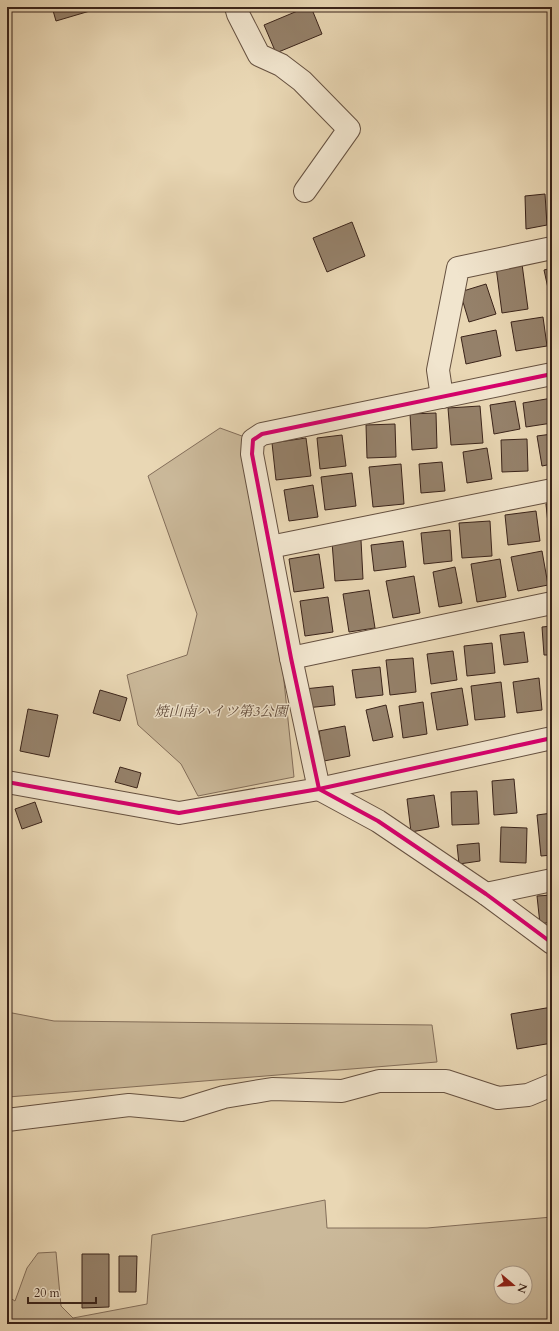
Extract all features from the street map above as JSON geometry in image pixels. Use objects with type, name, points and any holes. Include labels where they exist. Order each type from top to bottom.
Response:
[{"type":"street","points":[[236,7],[238,14],[259,55],[281,65],[302,81],[349,129],[305,191]]},
{"type":"street","points":[[442,397],[438,370],[458,268],[552,248]]},
{"type":"street","points":[[552,374],[262,434],[253,440],[252,454],[290,658],[319,789],[378,821],[486,894],[552,943]]},
{"type":"street","points":[[270,547],[552,490]]},
{"type":"street","points":[[290,658],[552,603]]},
{"type":"street","points":[[7,782],[179,813],[319,789],[552,738]]},
{"type":"street","points":[[486,894],[552,880]]},
{"type":"street","points":[[7,1120],[129,1105],[182,1110],[224,1097],[272,1089],[342,1091],[379,1081],[446,1082],[498,1098],[528,1095],[552,1085]]},
{"type":"green space","name":"焼山南ハイツ第3公園","points":[[220,428],[253,440],[270,547],[294,777],[198,796],[181,764],[138,725],[127,675],[187,655],[197,614],[148,476]]},
{"type":"green space","points":[[7,1012],[54,1021],[432,1025],[437,1062],[7,1097]]},
{"type":"green space","points":[[325,1200],[327,1228],[427,1228],[552,1217],[552,1324],[7,1324],[7,1296],[15,1301],[27,1268],[38,1253],[56,1252],[61,1306],[73,1318],[147,1304],[152,1235]]},
{"type":"building","points":[[52,7],[100,7],[100,8],[56,21]]},
{"type":"building","points":[[307,7],[311,7],[322,34],[276,53],[264,25]]},
{"type":"building","points":[[552,191],[552,221],[549,192]]},
{"type":"building","points":[[545,194],[547,225],[526,229],[525,196]]},
{"type":"building","points":[[352,222],[365,256],[327,272],[313,238]]},
{"type":"building","points":[[522,264],[528,309],[502,313],[496,267]]},
{"type":"building","points":[[552,268],[552,301],[551,302],[544,270]]},
{"type":"building","points":[[486,284],[496,314],[469,322],[460,292]]},
{"type":"building","points":[[543,317],[547,346],[516,351],[511,322]]},
{"type":"building","points":[[496,330],[501,356],[466,364],[461,337]]},
{"type":"building","points":[[552,398],[552,423],[526,427],[523,403]]},
{"type":"building","points":[[515,401],[520,429],[494,434],[490,405]]},
{"type":"building","points":[[480,406],[483,443],[451,445],[448,408]]},
{"type":"building","points":[[436,413],[437,448],[412,450],[410,414]]},
{"type":"building","points":[[395,424],[396,457],[367,458],[366,425]]},
{"type":"building","points":[[552,434],[552,464],[542,466],[537,436]]},
{"type":"building","points":[[342,435],[346,466],[320,469],[317,438]]},
{"type":"building","points":[[306,438],[311,476],[276,480],[272,443]]},
{"type":"building","points":[[527,439],[528,471],[502,472],[501,440]]},
{"type":"building","points":[[487,448],[492,479],[467,483],[463,452]]},
{"type":"building","points":[[442,462],[445,491],[421,493],[419,464]]},
{"type":"building","points":[[401,464],[404,504],[373,507],[369,467]]},
{"type":"building","points":[[352,473],[356,506],[325,510],[321,477]]},
{"type":"building","points":[[313,485],[318,517],[289,521],[284,490]]},
{"type":"building","points":[[552,503],[552,533],[549,533],[546,504]]},
{"type":"building","points":[[536,511],[540,541],[508,545],[505,515]]},
{"type":"building","points":[[490,521],[492,556],[462,558],[459,523]]},
{"type":"building","points":[[450,530],[452,561],[424,564],[421,533]]},
{"type":"building","points":[[361,540],[363,579],[335,581],[332,542]]},
{"type":"building","points":[[403,541],[406,567],[374,571],[371,545]]},
{"type":"building","points":[[542,551],[548,585],[518,591],[511,557]]},
{"type":"building","points":[[319,554],[324,588],[294,592],[289,559]]},
{"type":"building","points":[[500,559],[506,597],[477,602],[471,564]]},
{"type":"building","points":[[455,567],[462,603],[439,607],[433,572]]},
{"type":"building","points":[[414,576],[420,613],[393,618],[386,581]]},
{"type":"building","points":[[369,590],[375,628],[349,632],[343,594]]},
{"type":"building","points":[[328,597],[333,632],[305,636],[300,601]]},
{"type":"building","points":[[552,626],[552,655],[544,655],[542,627]]},
{"type":"building","points":[[524,632],[528,662],[504,665],[500,635]]},
{"type":"building","points":[[492,643],[495,673],[467,676],[464,646]]},
{"type":"building","points":[[453,651],[457,680],[431,684],[427,654]]},
{"type":"building","points":[[413,658],[416,692],[390,695],[386,660]]},
{"type":"building","points":[[380,667],[383,695],[356,698],[352,670]]},
{"type":"building","points":[[539,678],[542,710],[517,713],[513,682]]},
{"type":"building","points":[[501,682],[505,717],[475,720],[471,686]]},
{"type":"building","points":[[333,686],[335,705],[306,708],[304,689]]},
{"type":"building","points":[[462,688],[468,725],[437,730],[431,693]]},
{"type":"building","points":[[100,690],[127,698],[120,721],[93,713]]},
{"type":"building","points":[[423,702],[427,734],[403,738],[399,706]]},
{"type":"building","points":[[386,705],[393,737],[373,741],[366,710]]},
{"type":"building","points":[[28,709],[58,715],[49,757],[20,751]]},
{"type":"building","points":[[345,726],[350,756],[324,761],[319,731]]},
{"type":"building","points":[[120,767],[141,773],[137,788],[115,782]]},
{"type":"building","points":[[514,779],[517,813],[494,815],[492,781]]},
{"type":"building","points":[[477,791],[479,824],[452,825],[451,792]]},
{"type":"building","points":[[434,795],[439,827],[411,832],[407,799]]},
{"type":"building","points":[[35,802],[42,822],[22,829],[15,809]]},
{"type":"building","points":[[552,813],[552,855],[541,856],[537,815]]},
{"type":"building","points":[[501,827],[527,828],[526,863],[500,862]]},
{"type":"building","points":[[479,843],[480,861],[459,864],[457,845]]},
{"type":"building","points":[[552,895],[552,922],[540,924],[537,896]]},
{"type":"building","points":[[552,1007],[552,1043],[517,1049],[511,1014]]},
{"type":"building","points":[[82,1254],[109,1254],[109,1307],[82,1308]]},
{"type":"building","points":[[119,1256],[137,1256],[136,1292],[119,1292]]},
{"type":"cycle path","points":[[552,374],[262,434],[253,440],[252,454],[291,658],[319,789],[378,821],[486,894],[552,943]]},
{"type":"cycle path","points":[[7,782],[179,813],[319,789],[552,738]]}]
